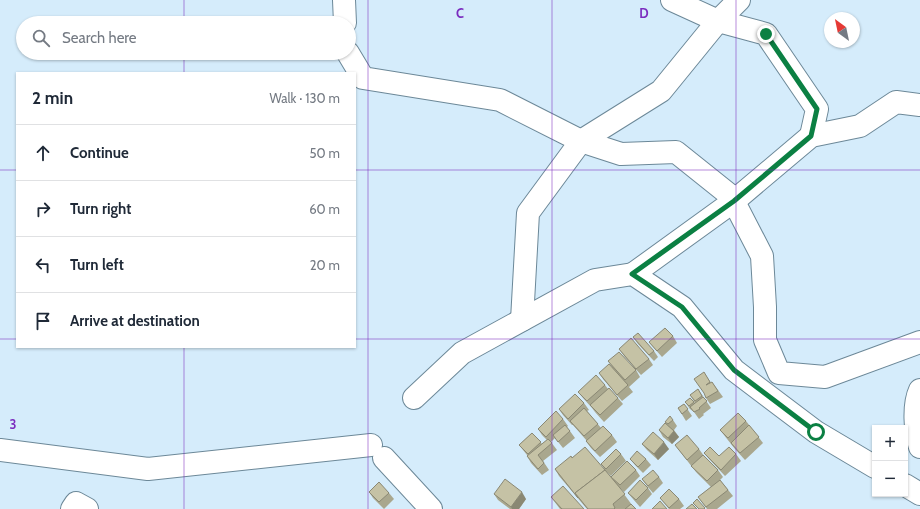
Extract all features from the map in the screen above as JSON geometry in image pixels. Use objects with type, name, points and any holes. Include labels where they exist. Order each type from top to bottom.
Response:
[{"type":"street","points":[[344,0],[345,16]]},
{"type":"street","points":[[672,0],[718,21],[766,34],[817,109],[811,136]]},
{"type":"street","points":[[522,320],[528,213],[581,141],[661,91],[718,21],[739,0]]},
{"type":"street","points":[[352,60],[363,78],[500,100],[581,141],[621,154],[676,152],[731,196],[762,256],[765,340],[779,373],[824,376],[920,342]]},
{"type":"street","points":[[414,398],[462,353],[595,280],[632,274],[734,201],[811,136],[860,126],[896,102],[920,105]]},
{"type":"street","points":[[632,274],[682,307],[734,370],[816,432],[870,460]]},
{"type":"street","points":[[915,439],[917,398],[920,390]]},
{"type":"street","points":[[0,450],[148,469],[377,452],[431,509]]},
{"type":"street","points":[[908,487],[920,494]]},
{"type":"street","points":[[72,509],[76,503],[87,509]]},
{"type":"building","points":[[665,328],[673,336],[657,351],[649,342]]},
{"type":"building","points":[[638,333],[654,351],[649,355],[633,337]]},
{"type":"building","points":[[631,338],[649,359],[636,369],[619,349]]},
{"type":"building","points":[[619,352],[636,370],[625,380],[608,361]]},
{"type":"building","points":[[609,364],[628,385],[617,395],[599,373]]},
{"type":"building","points":[[704,372],[710,382],[706,385],[712,382],[718,391],[706,398],[694,379]]},
{"type":"building","points":[[596,375],[605,385],[587,401],[578,392]]},
{"type":"building","points":[[609,388],[618,398],[600,415],[590,405]]},
{"type":"building","points":[[698,389],[702,396],[695,401],[690,395]]},
{"type":"building","points":[[575,394],[584,403],[568,419],[559,409]]},
{"type":"building","points":[[703,397],[707,401],[699,408],[700,409],[694,412],[690,407]]},
{"type":"building","points":[[690,398],[694,402],[689,406],[685,402]]},
{"type":"building","points":[[684,404],[688,409],[682,414],[678,408]]},
{"type":"building","points":[[584,408],[598,424],[584,436],[570,421]]},
{"type":"building","points":[[556,411],[563,419],[546,437],[538,429]]},
{"type":"building","points":[[738,413],[746,421],[728,438],[720,430]]},
{"type":"building","points":[[670,416],[673,420],[668,424],[665,422]]},
{"type":"building","points":[[665,423],[674,431],[668,438],[659,430]]},
{"type":"building","points":[[565,425],[570,431],[558,442],[553,435]]},
{"type":"building","points":[[749,425],[759,437],[740,453],[731,443]]},
{"type":"building","points":[[603,426],[612,435],[595,451],[586,441]]},
{"type":"building","points":[[653,432],[664,442],[654,454],[642,444]]},
{"type":"building","points":[[532,433],[541,442],[528,454],[519,445]]},
{"type":"building","points":[[687,435],[699,449],[687,460],[675,445]]},
{"type":"building","points":[[548,439],[552,443],[538,455],[544,463],[538,469],[527,456]]},
{"type":"building","points":[[585,447],[605,470],[575,493],[578,498],[555,469]]},
{"type":"building","points":[[710,447],[719,456],[729,447],[736,454],[721,470],[704,453]]},
{"type":"building","points":[[616,449],[621,454],[606,469],[601,464]]},
{"type":"building","points":[[637,451],[646,459],[638,467],[630,459]]},
{"type":"building","points":[[703,455],[718,470],[707,481],[691,466]]},
{"type":"building","points":[[627,461],[636,470],[620,485],[611,477]]},
{"type":"building","points":[[605,470],[625,494],[613,504],[614,509],[588,509],[575,493]]},
{"type":"building","points":[[653,470],[659,477],[648,486],[642,479]]},
{"type":"building","points":[[505,479],[522,492],[511,507],[494,494]]},
{"type":"building","points":[[640,480],[648,488],[636,500],[628,493]]},
{"type":"building","points":[[720,480],[728,490],[706,507],[698,497]]},
{"type":"building","points":[[379,482],[389,493],[379,502],[369,492]]},
{"type":"building","points":[[563,486],[584,509],[562,509],[551,497]]},
{"type":"building","points":[[669,489],[679,499],[669,508],[660,498]]},
{"type":"building","points":[[697,499],[705,508],[704,509],[699,509],[693,503]]},
{"type":"building","points":[[660,501],[667,509],[652,509]]},
{"type":"building","points":[[631,504],[636,509],[625,509]]},
{"type":"building","points":[[692,504],[697,509],[686,509]]},
{"type":"route","points":[[766,34],[817,109],[811,136],[734,201],[632,274],[682,307],[734,370],[816,432]]}]
